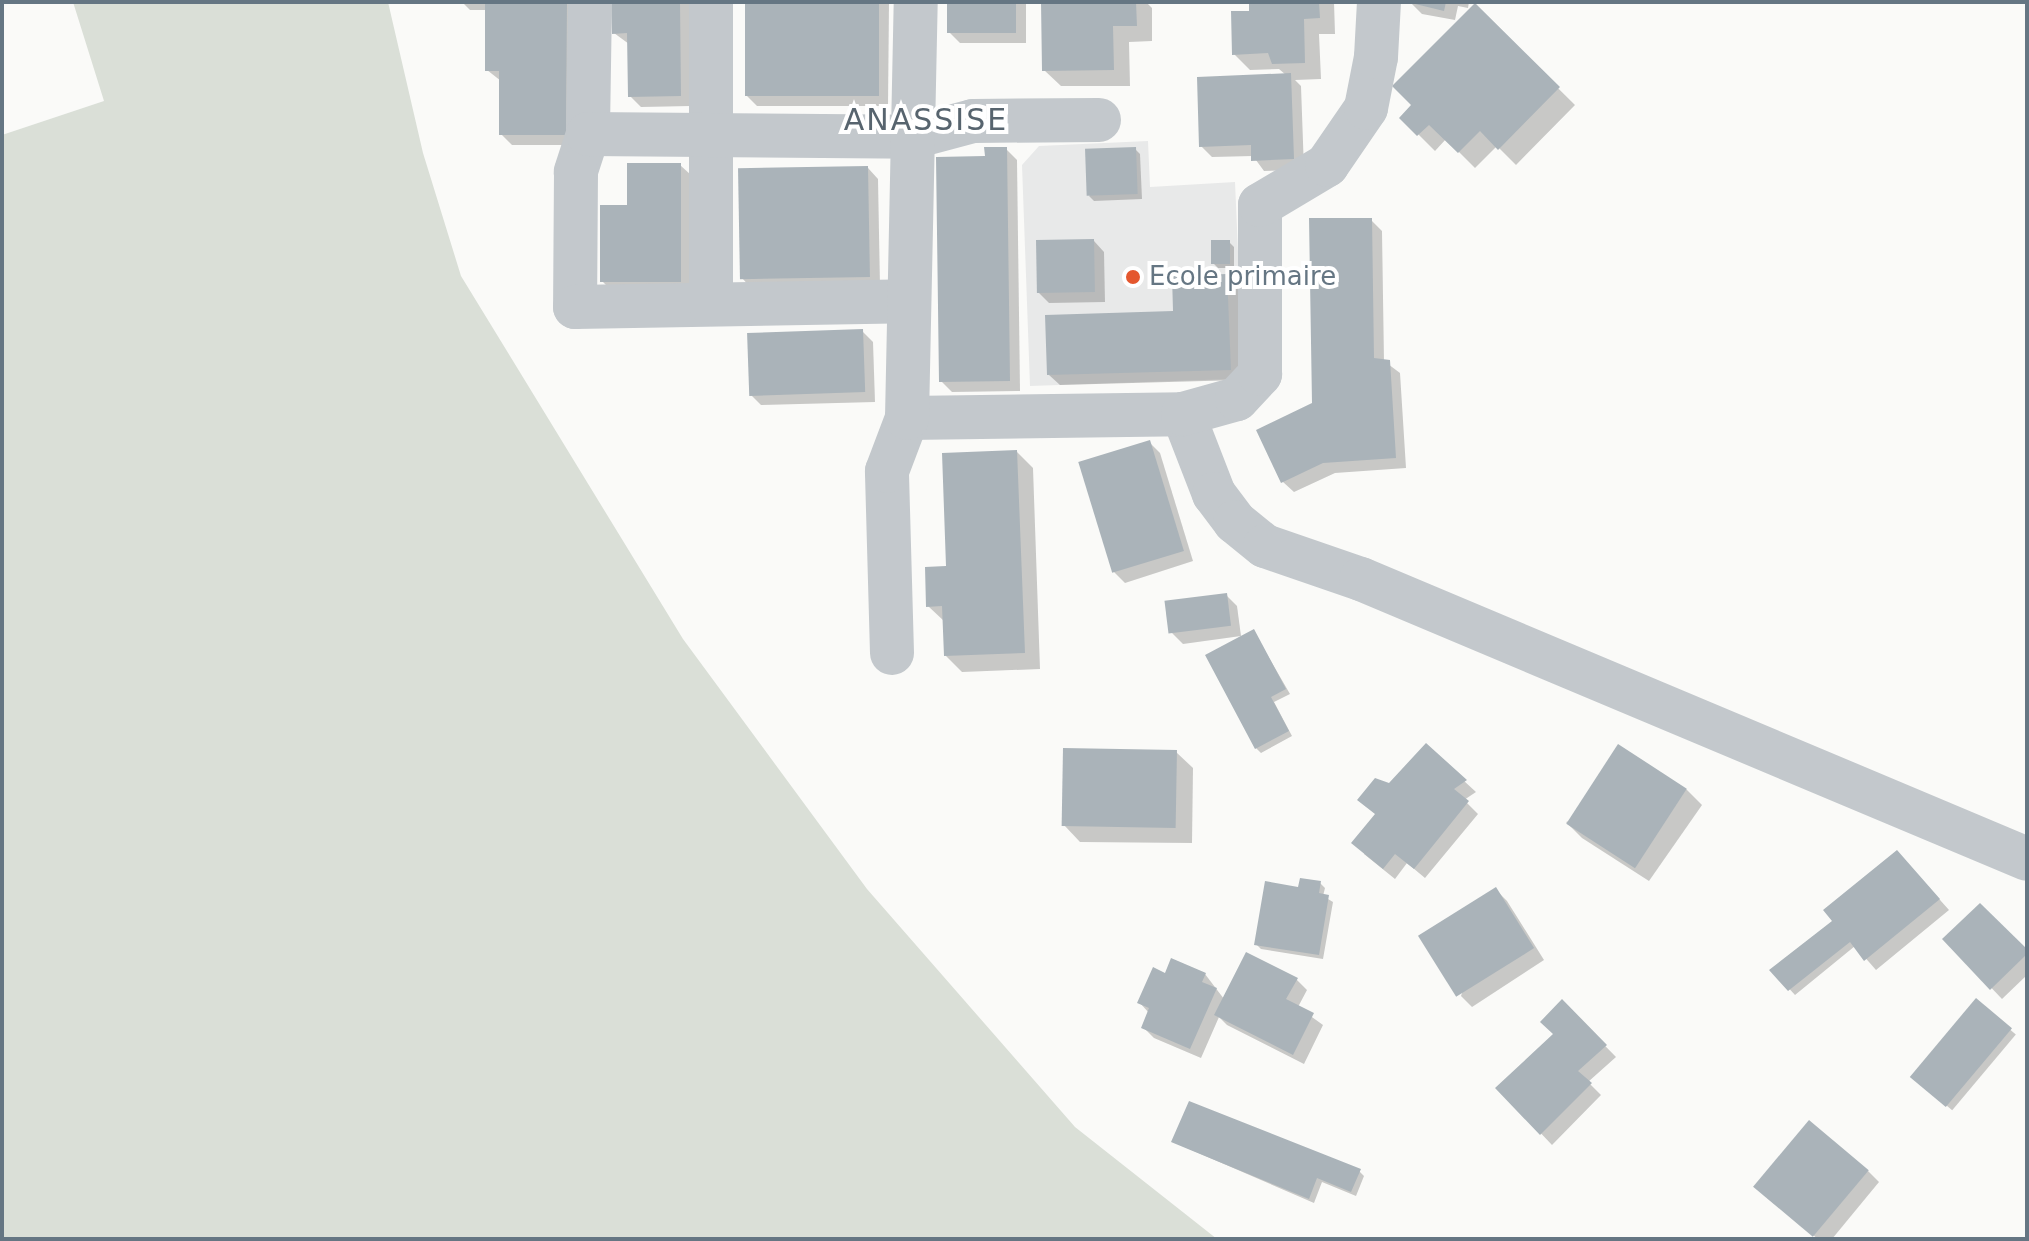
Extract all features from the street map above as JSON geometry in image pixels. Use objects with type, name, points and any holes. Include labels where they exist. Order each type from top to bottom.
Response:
[{"type":"street","points":[[590,2],[588,134],[576,172],[575,307],[909,301]]},
{"type":"street","points":[[711,2],[711,304]]},
{"type":"street","points":[[892,653],[887,471],[907,418],[916,2]]},
{"type":"street","points":[[907,418],[1183,414],[1237,399],[1260,374],[1260,205],[1327,165],[1366,108],[1376,57],[1379,2]]},
{"type":"street","points":[[588,134],[913,137],[973,121],[1099,120]]},
{"type":"street","points":[[1183,414],[1214,494],[1235,522],[1265,546],[1361,579],[2027,859]]},
{"type":"shaded area","points":[[73,2],[388,2],[423,153],[461,276],[683,639],[867,889],[1075,1127],[1217,1239],[2,1239],[2,135],[104,101]]},
{"type":"shaded area","name":"Ecole primaire","points":[[1148,141],[1150,187],[1235,182],[1243,367],[1233,379],[1030,386],[1022,165],[1039,146]]},
{"type":"building","points":[[485,2],[567,2],[566,135],[499,135],[499,71],[485,71]]},
{"type":"building","points":[[611,2],[680,2],[681,96],[628,97],[627,33],[612,34]]},
{"type":"building","points":[[745,2],[879,2],[879,96],[745,96]]},
{"type":"building","points":[[947,2],[1016,2],[1016,33],[947,33]]},
{"type":"building","points":[[1041,2],[1136,2],[1137,26],[1113,26],[1114,70],[1042,71]]},
{"type":"building","points":[[1249,2],[1319,2],[1320,18],[1304,19],[1305,63],[1272,64],[1268,53],[1232,55],[1231,11],[1249,11]]},
{"type":"building","points":[[1407,2],[1446,2],[1444,11]]},
{"type":"building","points":[[1475,3],[1560,87],[1498,150],[1480,131],[1458,153],[1429,125],[1417,136],[1399,118],[1411,105],[1392,86]]},
{"type":"building","points":[[1291,73],[1294,159],[1251,161],[1251,145],[1199,147],[1197,77]]},
{"type":"building","points":[[984,147],[1007,147],[1010,381],[939,382],[936,157],[985,156]]},
{"type":"building","points":[[1136,147],[1138,194],[1087,196],[1085,149]]},
{"type":"building","points":[[627,163],[681,163],[681,282],[600,282],[600,205],[627,205]]},
{"type":"building","points":[[868,166],[870,277],[740,279],[738,168]]},
{"type":"building","points":[[1309,218],[1372,218],[1374,358],[1390,360],[1396,458],[1323,463],[1281,483],[1256,430],[1312,403]]},
{"type":"building","points":[[1094,239],[1095,292],[1037,293],[1036,240]]},
{"type":"building","points":[[1211,240],[1230,240],[1230,264],[1211,264]]},
{"type":"building","points":[[1227,274],[1231,370],[1047,375],[1045,315],[1173,311],[1172,276]]},
{"type":"building","points":[[863,329],[865,392],[749,396],[747,333]]},
{"type":"building","points":[[1150,440],[1184,551],[1112,573],[1078,462]]},
{"type":"building","points":[[1017,450],[1025,653],[944,656],[942,606],[926,607],[925,567],[946,566],[942,453]]},
{"type":"building","points":[[1227,593],[1231,626],[1168,633],[1164,601]]},
{"type":"building","points":[[1254,629],[1286,689],[1271,697],[1289,731],[1255,749],[1205,655]]},
{"type":"building","points":[[1426,743],[1467,780],[1454,789],[1469,801],[1414,869],[1395,854],[1383,869],[1351,843],[1375,814],[1357,800],[1375,778],[1389,783]]},
{"type":"building","points":[[1618,744],[1687,789],[1635,868],[1566,824]]},
{"type":"building","points":[[1063,748],[1177,750],[1176,828],[1062,826]]},
{"type":"building","points":[[1897,850],[1940,899],[1864,961],[1850,942],[1788,991],[1769,970],[1832,921],[1823,910]]},
{"type":"building","points":[[1300,878],[1321,881],[1319,893],[1329,895],[1319,955],[1254,945],[1265,881],[1298,887]]},
{"type":"building","points":[[1496,887],[1534,948],[1456,997],[1418,936]]},
{"type":"building","points":[[1980,903],[2027,949],[2027,954],[1990,990],[1942,939]]},
{"type":"building","points":[[1246,952],[1298,978],[1286,999],[1314,1013],[1293,1055],[1214,1015]]},
{"type":"building","points":[[1171,958],[1206,973],[1202,982],[1217,988],[1190,1049],[1141,1028],[1149,1008],[1137,1003],[1153,967],[1165,973]]},
{"type":"building","points":[[1976,998],[2012,1028],[1946,1107],[1910,1077]]},
{"type":"building","points":[[1562,999],[1607,1045],[1578,1071],[1592,1083],[1540,1135],[1495,1088],[1553,1034],[1540,1022]]},
{"type":"building","points":[[1189,1101],[1361,1169],[1351,1192],[1317,1178],[1309,1199],[1171,1142]]},
{"type":"building","points":[[1809,1120],[1869,1170],[1813,1237],[1753,1187]]},
{"type":"place","name":"Ecole primaire","points":[[1133,277]]},
{"type":"district","name":"ANASSISE","points":[[926,120]]}]
